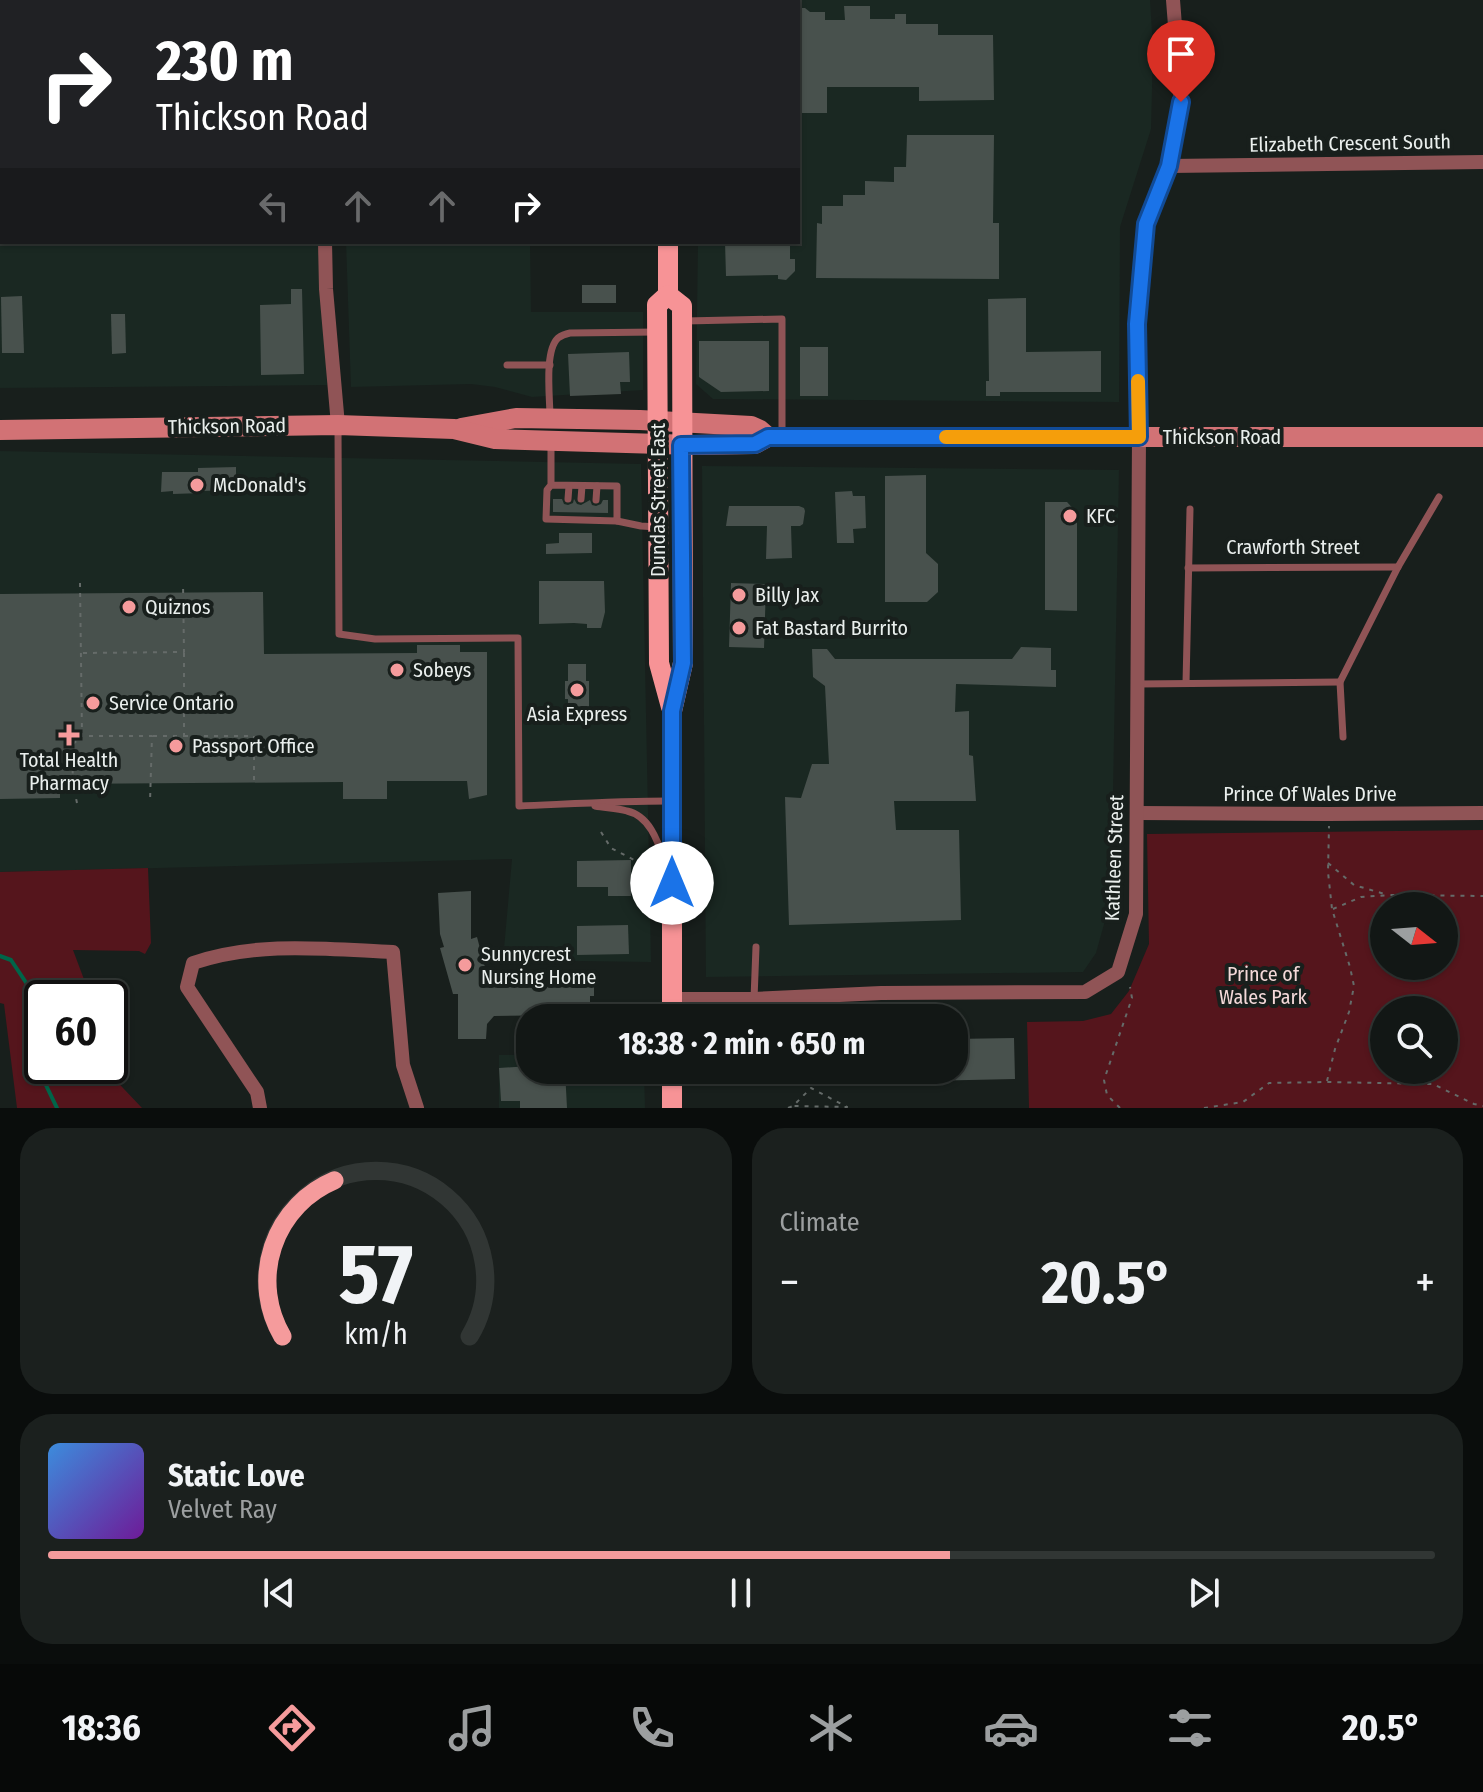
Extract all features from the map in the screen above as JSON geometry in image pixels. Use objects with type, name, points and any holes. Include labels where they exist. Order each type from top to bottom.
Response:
[{"type":"main road","name":"Dundas Street East","points":[[668,244],[668,295],[657,305],[657,527],[659,663],[672,711]]},
{"type":"main road","name":"Dundas Street East","points":[[668,295],[682,306],[683,663],[672,711],[672,801],[663,885],[672,1004]]},
{"type":"main road","name":"Thickson Road","points":[[454,429],[516,418],[658,421],[751,426],[775,437]]},
{"type":"main road","name":"Thickson Road","points":[[0,430],[338,425],[454,429],[495,439],[681,445],[755,444],[775,437],[1483,437]]},
{"type":"main road","points":[[672,1084],[672,1108]]},
{"type":"street","points":[[1139,437],[1137,324],[1146,224],[1169,166],[1181,102],[1173,0]]},
{"type":"street","name":"Elizabeth Crescent South","points":[[1169,166],[1483,162]]},
{"type":"street","points":[[325,244],[338,425]]},
{"type":"street","name":"Kathleen Street","points":[[708,1004],[881,993],[1085,992],[1118,972],[1136,914],[1139,437]]},
{"type":"street","name":"Prince Of Wales Drive","points":[[1137,813],[1483,813]]},
{"type":"street","points":[[260,1108],[257,1092],[187,987],[193,963],[219,954],[283,947],[393,952],[403,1065],[417,1108]]},
{"type":"lane","points":[[682,321],[782,319],[775,437]]},
{"type":"lane","points":[[550,419],[550,365],[553,346],[560,336],[570,333],[658,332]]},
{"type":"lane","points":[[507,365],[550,365]]},
{"type":"lane","points":[[338,425],[339,634],[375,639],[518,638],[519,806],[672,801]]},
{"type":"lane","points":[[551,441],[551,485],[547,490],[546,519],[596,517],[657,527]]},
{"type":"lane","points":[[551,485],[617,486],[617,521]]},
{"type":"lane","points":[[568,499],[569,486]]},
{"type":"lane","points":[[581,499],[582,486]]},
{"type":"lane","points":[[596,500],[597,486]]},
{"type":"lane","points":[[1343,737],[1340,682],[1398,567],[1439,497]]},
{"type":"lane","points":[[1186,683],[1190,509]]},
{"type":"lane","name":"Crawforth Street","points":[[1188,568],[1398,567]]},
{"type":"lane","points":[[1136,684],[1340,682]]},
{"type":"lane","points":[[589,804],[627,811],[641,817],[659,846],[663,885]]},
{"type":"lane","points":[[754,999],[756,947]]},
{"type":"path","points":[[80,583],[82,736]]},
{"type":"path","points":[[183,583],[184,736]]},
{"type":"path","points":[[82,653],[184,652]]},
{"type":"path","points":[[77,803],[72,745],[82,736],[254,736],[254,782]]},
{"type":"path","points":[[150,802],[152,736]]},
{"type":"path","points":[[1327,1082],[1354,986],[1332,909],[1329,824]]},
{"type":"path","points":[[601,832],[611,848],[642,864],[642,887],[663,885]]},
{"type":"path","points":[[1328,863],[1354,885],[1379,892]]},
{"type":"path","points":[[1332,909],[1370,896]]},
{"type":"path","points":[[1458,896],[1483,896]]},
{"type":"path","points":[[1120,1108],[1107,1095],[1104,1080],[1132,998],[1130,987]]},
{"type":"path","points":[[1204,1108],[1243,1102],[1269,1083],[1327,1082],[1433,1084],[1483,1106]]},
{"type":"path","points":[[788,1108],[811,1088],[847,1107],[793,1106]]},
{"type":"shaded area","points":[[800,0],[1150,0],[1153,48],[1151,129],[1120,227],[1119,402],[713,399],[696,384],[698,244],[800,244]]},
{"type":"shaded area","points":[[0,244],[321,244],[327,385],[0,388]]},
{"type":"shaded area","points":[[346,244],[530,244],[531,312],[643,312],[643,390],[532,397],[471,384],[351,387]]},
{"type":"shaded area","points":[[0,451],[641,464],[651,962],[503,960],[512,859],[0,872]]},
{"type":"shaded area","points":[[702,466],[1119,470],[1111,899],[1096,953],[1083,972],[706,977]]},
{"type":"shaded area","points":[[499,1055],[516,1055],[516,1084],[644,1084],[645,1108],[499,1108]]},
{"type":"green space","name":"Prince of Wales Park","points":[[1483,830],[1483,1108],[1029,1108],[1027,1022],[1083,1021],[1111,1014],[1129,991],[1149,944],[1147,834]]},
{"type":"green space","points":[[148,868],[151,943],[145,954],[139,951],[73,950],[84,980],[24,980],[24,1084],[119,1084],[142,1108],[17,1108],[4,1004],[0,1003],[0,872]]},
{"type":"building","points":[[844,6],[870,6],[870,19],[895,19],[895,14],[906,14],[906,24],[938,24],[938,35],[993,35],[994,100],[919,101],[919,87],[827,87],[827,113],[800,113],[800,8],[825,12],[825,20],[845,20]]},
{"type":"building","points":[[907,135],[994,135],[993,223],[999,223],[999,279],[816,278],[817,223],[822,224],[822,206],[843,206],[843,195],[865,195],[865,181],[894,182],[894,167],[906,167]]},
{"type":"building","points":[[725,244],[790,244],[790,259],[795,259],[795,271],[786,280],[778,279],[778,275],[726,276]]},
{"type":"building","points":[[582,285],[616,285],[616,303],[582,303]]},
{"type":"building","points":[[291,289],[302,289],[304,374],[261,375],[260,305],[291,304]]},
{"type":"building","points":[[22,296],[24,353],[2,353],[1,297]]},
{"type":"building","points":[[1026,298],[1026,352],[1101,351],[1101,392],[1000,392],[1000,396],[986,396],[986,381],[989,381],[988,299]]},
{"type":"building","points":[[111,314],[125,314],[126,353],[112,354]]},
{"type":"building","points":[[699,341],[769,341],[769,391],[721,392],[699,377]]},
{"type":"building","points":[[800,347],[828,347],[828,396],[800,396]]},
{"type":"building","points":[[629,352],[630,382],[620,382],[621,394],[570,396],[568,354]]},
{"type":"building","name":"McDonald's","points":[[236,467],[234,490],[161,492],[162,472],[198,472],[198,468]]},
{"type":"building","points":[[926,475],[926,553],[938,564],[938,592],[927,602],[885,602],[885,476]]},
{"type":"building","points":[[852,491],[853,496],[865,496],[866,528],[853,529],[854,543],[837,543],[835,492]]},
{"type":"building","points":[[553,499],[562,499],[568,505],[574,499],[581,505],[590,500],[596,506],[608,500],[608,513],[553,512]]},
{"type":"building","points":[[1045,502],[1067,502],[1077,513],[1077,611],[1045,610]]},
{"type":"building","points":[[729,506],[804,508],[803,524],[791,526],[792,558],[766,559],[767,526],[726,526]]},
{"type":"building","points":[[559,533],[592,533],[592,553],[546,554],[546,544],[559,543]]},
{"type":"building","points":[[539,581],[604,581],[605,612],[601,628],[587,628],[587,624],[574,623],[539,624]]},
{"type":"building","points":[[731,583],[766,584],[764,648],[729,647]]},
{"type":"building","points":[[263,592],[264,654],[417,653],[417,645],[460,645],[460,652],[487,652],[487,795],[469,799],[467,781],[387,781],[387,799],[343,799],[343,782],[60,784],[60,798],[0,799],[0,594]]},
{"type":"building","points":[[1021,647],[1051,648],[1051,670],[1056,670],[1056,687],[956,684],[955,712],[969,711],[969,755],[973,756],[976,801],[894,801],[896,830],[959,830],[961,920],[789,925],[785,797],[801,798],[812,764],[829,764],[825,686],[813,677],[812,649],[827,649],[835,659],[1012,659]]},
{"type":"building","name":"Asia Express","points":[[568,664],[586,664],[589,711],[568,711],[565,681],[568,681]]},
{"type":"building","points":[[631,860],[631,896],[608,896],[608,887],[577,887],[577,861]]},
{"type":"building","name":"Sunnycrest Nursing Home","points":[[471,891],[471,939],[477,937],[490,986],[594,982],[594,996],[590,996],[590,1004],[516,1004],[516,1016],[494,1016],[487,1024],[486,1039],[458,1039],[458,994],[453,994],[440,948],[444,947],[440,934],[438,893]]},
{"type":"building","points":[[628,925],[629,954],[577,955],[577,926]]},
{"type":"building","points":[[1014,1038],[1015,1079],[968,1080],[968,1039]]},
{"type":"building","points":[[516,1067],[516,1084],[566,1084],[567,1108],[520,1108],[520,1101],[501,1101],[499,1068]]},
{"type":"waterway","points":[[0,956],[11,960],[24,980]]},
{"type":"waterway","points":[[45,1084],[57,1108]]},
{"type":"slow traffic","points":[[946,437],[1139,437],[1138,381]]},
{"type":"place","name":"McDonald's","points":[[197,485]]},
{"type":"place","name":"KFC","points":[[1070,516]]},
{"type":"place","name":"Billy Jax","points":[[739,595]]},
{"type":"place","name":"Quiznos","points":[[129,607]]},
{"type":"place","name":"Fat Bastard Burrito","points":[[739,628]]},
{"type":"place","name":"Sobeys","points":[[397,670]]},
{"type":"place","name":"Asia Express","points":[[577,690]]},
{"type":"place","name":"Service Ontario","points":[[93,703]]},
{"type":"place","name":"Total Health Pharmacy","points":[[69,735]]},
{"type":"place","name":"Passport Office","points":[[176,746]]},
{"type":"place","name":"Sunnycrest Nursing Home","points":[[465,965]]},
{"type":"route","points":[[672,883],[672,711],[683,663],[681,445],[755,444],[768,437],[1139,437],[1137,324],[1146,224],[1169,166],[1181,102]]}]
